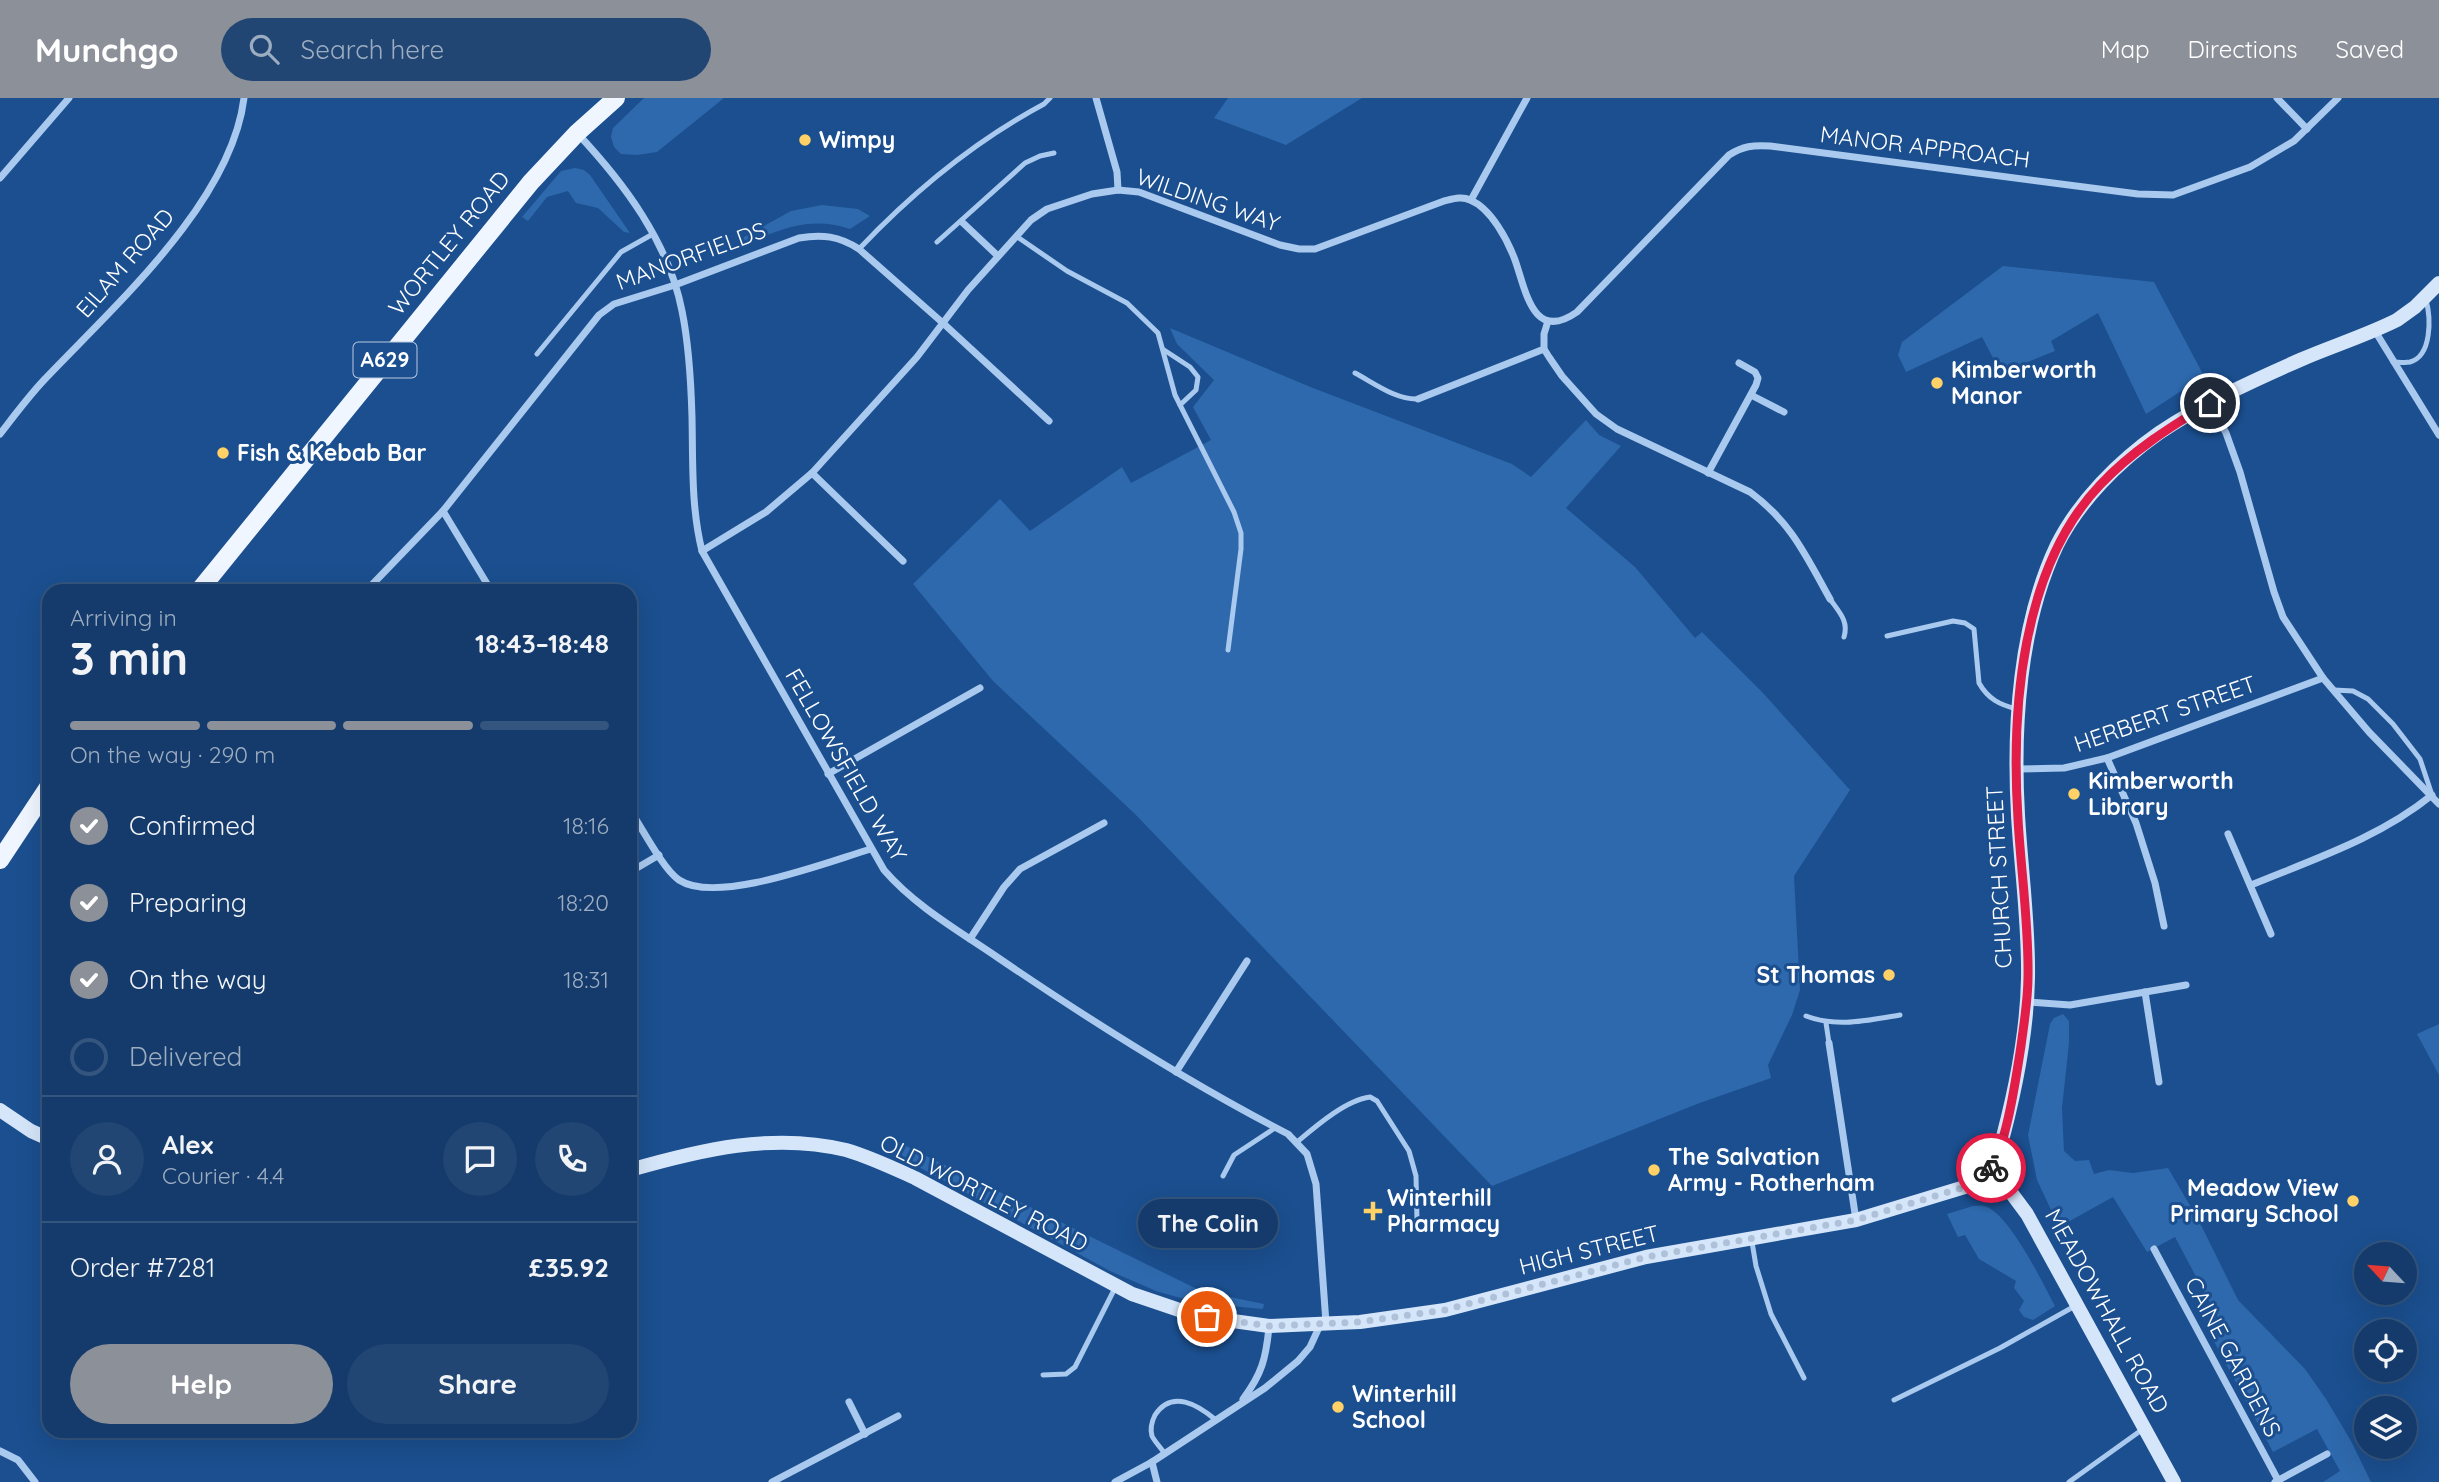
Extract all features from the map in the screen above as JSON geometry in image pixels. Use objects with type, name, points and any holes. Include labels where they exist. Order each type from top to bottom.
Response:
[{"type":"main road","name":"WORTLEY ROAD","points":[[204,584],[531,182],[577,133],[616,98]]},
{"type":"main road","points":[[0,860],[42,797]]},
{"type":"street","points":[[2,173],[69,98]]},
{"type":"street","name":"EILAM ROAD","points":[[0,434],[42,382],[117,306],[200,205],[232,148],[244,98]]},
{"type":"street","points":[[1096,98],[1117,172],[1118,190]]},
{"type":"street","points":[[1527,98],[1471,200],[1482,208],[1503,236],[1531,307],[1548,321],[1544,334],[1545,349],[1562,376],[1597,414],[1616,429],[1750,492],[1782,518],[1801,546],[1829,599]]},
{"type":"street","points":[[2277,98],[2308,129]]},
{"type":"street","name":"MANOR APPROACH","points":[[1548,321],[1559,321],[1577,312],[1729,155],[1741,148],[1753,145],[1770,146],[2157,196],[2173,195],[2250,167],[2284,148],[2308,129],[2338,98]]},
{"type":"street","name":"FELLOWSFIELD WAY","points":[[577,133],[623,187],[653,234],[675,285],[682,310],[689,367],[694,495],[697,532],[702,551],[884,870],[903,891],[970,939],[1176,1072],[1297,1142]]},
{"type":"street","name":"WILDING WAY","points":[[702,551],[766,512],[812,473],[944,324],[968,290],[998,256],[1031,220],[1047,209],[1091,194],[1118,190],[1139,192],[1280,245],[1299,249],[1315,248],[1444,201],[1458,198],[1471,200]]},
{"type":"street","points":[[962,222],[998,256]]},
{"type":"street","name":"MANORFIELDS","points":[[373,584],[443,511],[599,315],[614,304],[675,285],[799,238],[832,236],[859,249],[1049,421]]},
{"type":"street","name":"CHURCH STREET","points":[[1992,1167],[2003,1140],[2027,1002],[2026,931],[2016,769],[2019,710],[2024,663],[2043,579],[2058,544],[2075,515],[2099,485],[2159,433],[2210,403],[2300,360],[2397,320],[2439,284]]},
{"type":"street","points":[[2375,331],[2439,435]]},
{"type":"street","points":[[1418,399],[1545,349]]},
{"type":"street","points":[[1708,473],[1758,378],[1755,372],[1739,363]]},
{"type":"street","points":[[1751,395],[1784,412]]},
{"type":"street","points":[[2210,403],[2240,472],[2283,617],[2333,690],[2369,733],[2439,804]]},
{"type":"street","points":[[812,473],[903,561]]},
{"type":"street","points":[[443,511],[487,584]]},
{"type":"street","name":"HERBERT STREET","points":[[2016,769],[2064,768],[2107,758],[2323,678]]},
{"type":"street","points":[[828,774],[979,688]]},
{"type":"street","points":[[2107,758],[2136,823],[2155,883],[2164,926]]},
{"type":"street","points":[[2251,885],[2382,830],[2432,795]]},
{"type":"street","points":[[637,821],[668,870],[679,880],[695,887],[718,890],[744,886],[871,849]]},
{"type":"street","points":[[970,939],[1004,887],[1020,869],[1104,822]]},
{"type":"street","points":[[2228,834],[2271,934]]},
{"type":"street","points":[[637,868],[659,855]]},
{"type":"street","points":[[1176,1072],[1247,961]]},
{"type":"street","points":[[2027,1002],[2070,1005],[2186,985]]},
{"type":"street","points":[[2145,992],[2159,1082]]},
{"type":"street","points":[[1829,1043],[1856,1220]]},
{"type":"street","points":[[0,1111],[42,1135]]},
{"type":"street","points":[[1115,1482],[1165,1454],[1265,1388],[1311,1347],[1323,1323],[1315,1184],[1307,1154],[1297,1142]]},
{"type":"street","name":"OLD WORTLEY ROAD","points":[[637,1168],[692,1152],[738,1145],[812,1144],[846,1151],[881,1162],[915,1178],[1116,1285],[1156,1303],[1197,1316],[1269,1326]]},
{"type":"street","name":"HIGH STREET","points":[[1269,1326],[1381,1320],[1445,1310],[1646,1257],[1856,1220],[1968,1186],[1981,1179],[1992,1167]]},
{"type":"street","name":"MEADOWHALL ROAD","points":[[1992,1167],[2027,1214],[2174,1482]]},
{"type":"street","name":"CAINE GARDENS","points":[[2154,1249],[2277,1482]]},
{"type":"street","points":[[1241,1403],[1264,1364],[1269,1326]]},
{"type":"street","points":[[849,1402],[865,1434]]},
{"type":"street","points":[[772,1482],[898,1416]]},
{"type":"street","points":[[0,1451],[18,1460],[36,1482]]},
{"type":"street","points":[[2277,1482],[2327,1454]]},
{"type":"street","points":[[1152,1462],[1157,1482]]},
{"type":"lane","points":[[859,249],[885,221],[925,187],[988,138],[1050,98]]},
{"type":"lane","points":[[937,242],[1025,163],[1054,153]]},
{"type":"lane","points":[[537,355],[621,252],[653,234]]},
{"type":"lane","points":[[1016,236],[1067,271],[1127,303],[1158,333],[1169,379],[1234,512],[1241,533],[1228,650]]},
{"type":"lane","points":[[2393,362],[2409,362],[2424,350],[2429,309],[2426,297]]},
{"type":"lane","points":[[1164,350],[1190,367],[1198,377],[1196,390],[1180,405]]},
{"type":"lane","points":[[1355,373],[1395,394],[1418,399]]},
{"type":"lane","points":[[1829,599],[1844,619],[1847,627],[1844,637]]},
{"type":"lane","points":[[1887,636],[1953,621],[1965,622],[1974,629],[1979,683],[1983,690],[1998,703],[2019,710]]},
{"type":"lane","points":[[2333,690],[2353,691],[2368,699],[2393,724],[2420,759],[2432,795]]},
{"type":"lane","points":[[1806,1016],[1826,1023],[1900,1015]]},
{"type":"lane","points":[[1826,1023],[1829,1043]]},
{"type":"lane","points":[[1297,1142],[1330,1116],[1362,1098],[1370,1097],[1377,1101],[1409,1151],[1416,1176],[1417,1221]]},
{"type":"lane","points":[[1223,1176],[1234,1155],[1275,1128]]},
{"type":"lane","points":[[1751,1238],[1768,1307],[1804,1378]]},
{"type":"lane","points":[[1043,1375],[1066,1374],[1075,1367],[1116,1285]]},
{"type":"lane","points":[[1895,1400],[2000,1348],[2078,1304]]},
{"type":"lane","points":[[1165,1454],[1152,1434],[1152,1421],[1161,1406],[1174,1401],[1192,1403],[1216,1420]]},
{"type":"lane","points":[[2069,1482],[2145,1427]]},
{"type":"shaded area","points":[[644,98],[724,98],[657,152],[621,154],[614,147],[611,137],[613,128]]},
{"type":"shaded area","points":[[1228,98],[1362,98],[1286,145],[1214,118]]},
{"type":"shaded area","points":[[575,168],[590,175],[630,233],[624,232],[598,208],[576,203],[568,191],[547,197],[528,221],[522,217],[561,171]]},
{"type":"shaded area","points":[[822,205],[858,209],[870,216],[850,229],[836,225],[810,224],[772,233],[746,244],[742,242],[744,237],[791,211]]},
{"type":"shaded area","points":[[2003,266],[2154,282],[2204,376],[2146,414],[2098,313],[2051,341],[2055,351],[2001,373],[1982,337],[1906,372],[1898,355],[1902,342]]},
{"type":"shaded area","points":[[1170,328],[1313,388],[1512,464],[1531,477],[1586,420],[1599,435],[1621,446],[1566,508],[1635,567],[1695,638],[1702,632],[1764,694],[1850,790],[1794,876],[1800,990],[1792,1015],[1768,1065],[1771,1078],[1697,1104],[1492,1186],[1135,814],[993,681],[913,584],[1000,499],[1030,531],[1122,467],[1131,483],[1211,440],[1193,407],[1214,380],[1177,344]]},
{"type":"shaded area","points":[[2063,1014],[2069,1021],[2062,1108],[2064,1151],[2075,1161],[2089,1160],[2094,1174],[2109,1170],[2133,1173],[2168,1168],[2199,1221],[2238,1300],[2305,1369],[2351,1441],[2354,1459],[2360,1459],[2371,1482],[2323,1482],[2340,1471],[2317,1429],[2273,1452],[2209,1332],[2221,1324],[2175,1237],[2147,1252],[2113,1197],[2059,1227],[2037,1180],[2028,1135],[2050,1024],[2054,1018]]},
{"type":"shaded area","points":[[2439,1024],[2439,1075],[2417,1034]]},
{"type":"shaded area","points":[[900,1143],[1201,1291],[1264,1304],[1263,1309],[1198,1303],[1156,1291],[1110,1271],[895,1154]]},
{"type":"shaded area","points":[[1973,1206],[1984,1206],[2004,1221],[2024,1250],[2055,1306],[2033,1320],[2024,1317],[2019,1310],[2024,1301],[2014,1288],[2016,1281],[1979,1259],[1965,1235],[1958,1237],[1947,1214]]},
{"type":"way so far","points":[[1207,1317],[1269,1326],[1360,1322],[1445,1310],[1646,1257],[1856,1220],[1968,1186],[1981,1179],[1991,1168]]},
{"type":"place","name":"Wimpy","points":[[805,140]]},
{"type":"place","name":"Kimberworth Manor","points":[[1937,383]]},
{"type":"place","name":"Fish & Kebab Bar","points":[[223,453]]},
{"type":"place","name":"Kimberworth Library","points":[[2074,794]]},
{"type":"place","name":"St Thomas","points":[[1889,975]]},
{"type":"place","name":"The Salvation Army - Rotherham","points":[[1654,1170]]},
{"type":"place","name":"Meadow View Primary School","points":[[2353,1201]]},
{"type":"place","name":"Winterhill Pharmacy","points":[[1373,1211]]},
{"type":"place","name":"The Colin","points":[[1207,1317]]},
{"type":"place","name":"Winterhill School","points":[[1338,1407]]},
{"type":"route","points":[[1991,1168],[2003,1140],[2027,1002],[2026,931],[2016,769],[2024,663],[2043,579],[2058,544],[2075,515],[2099,485],[2159,433],[2210,403]]}]
